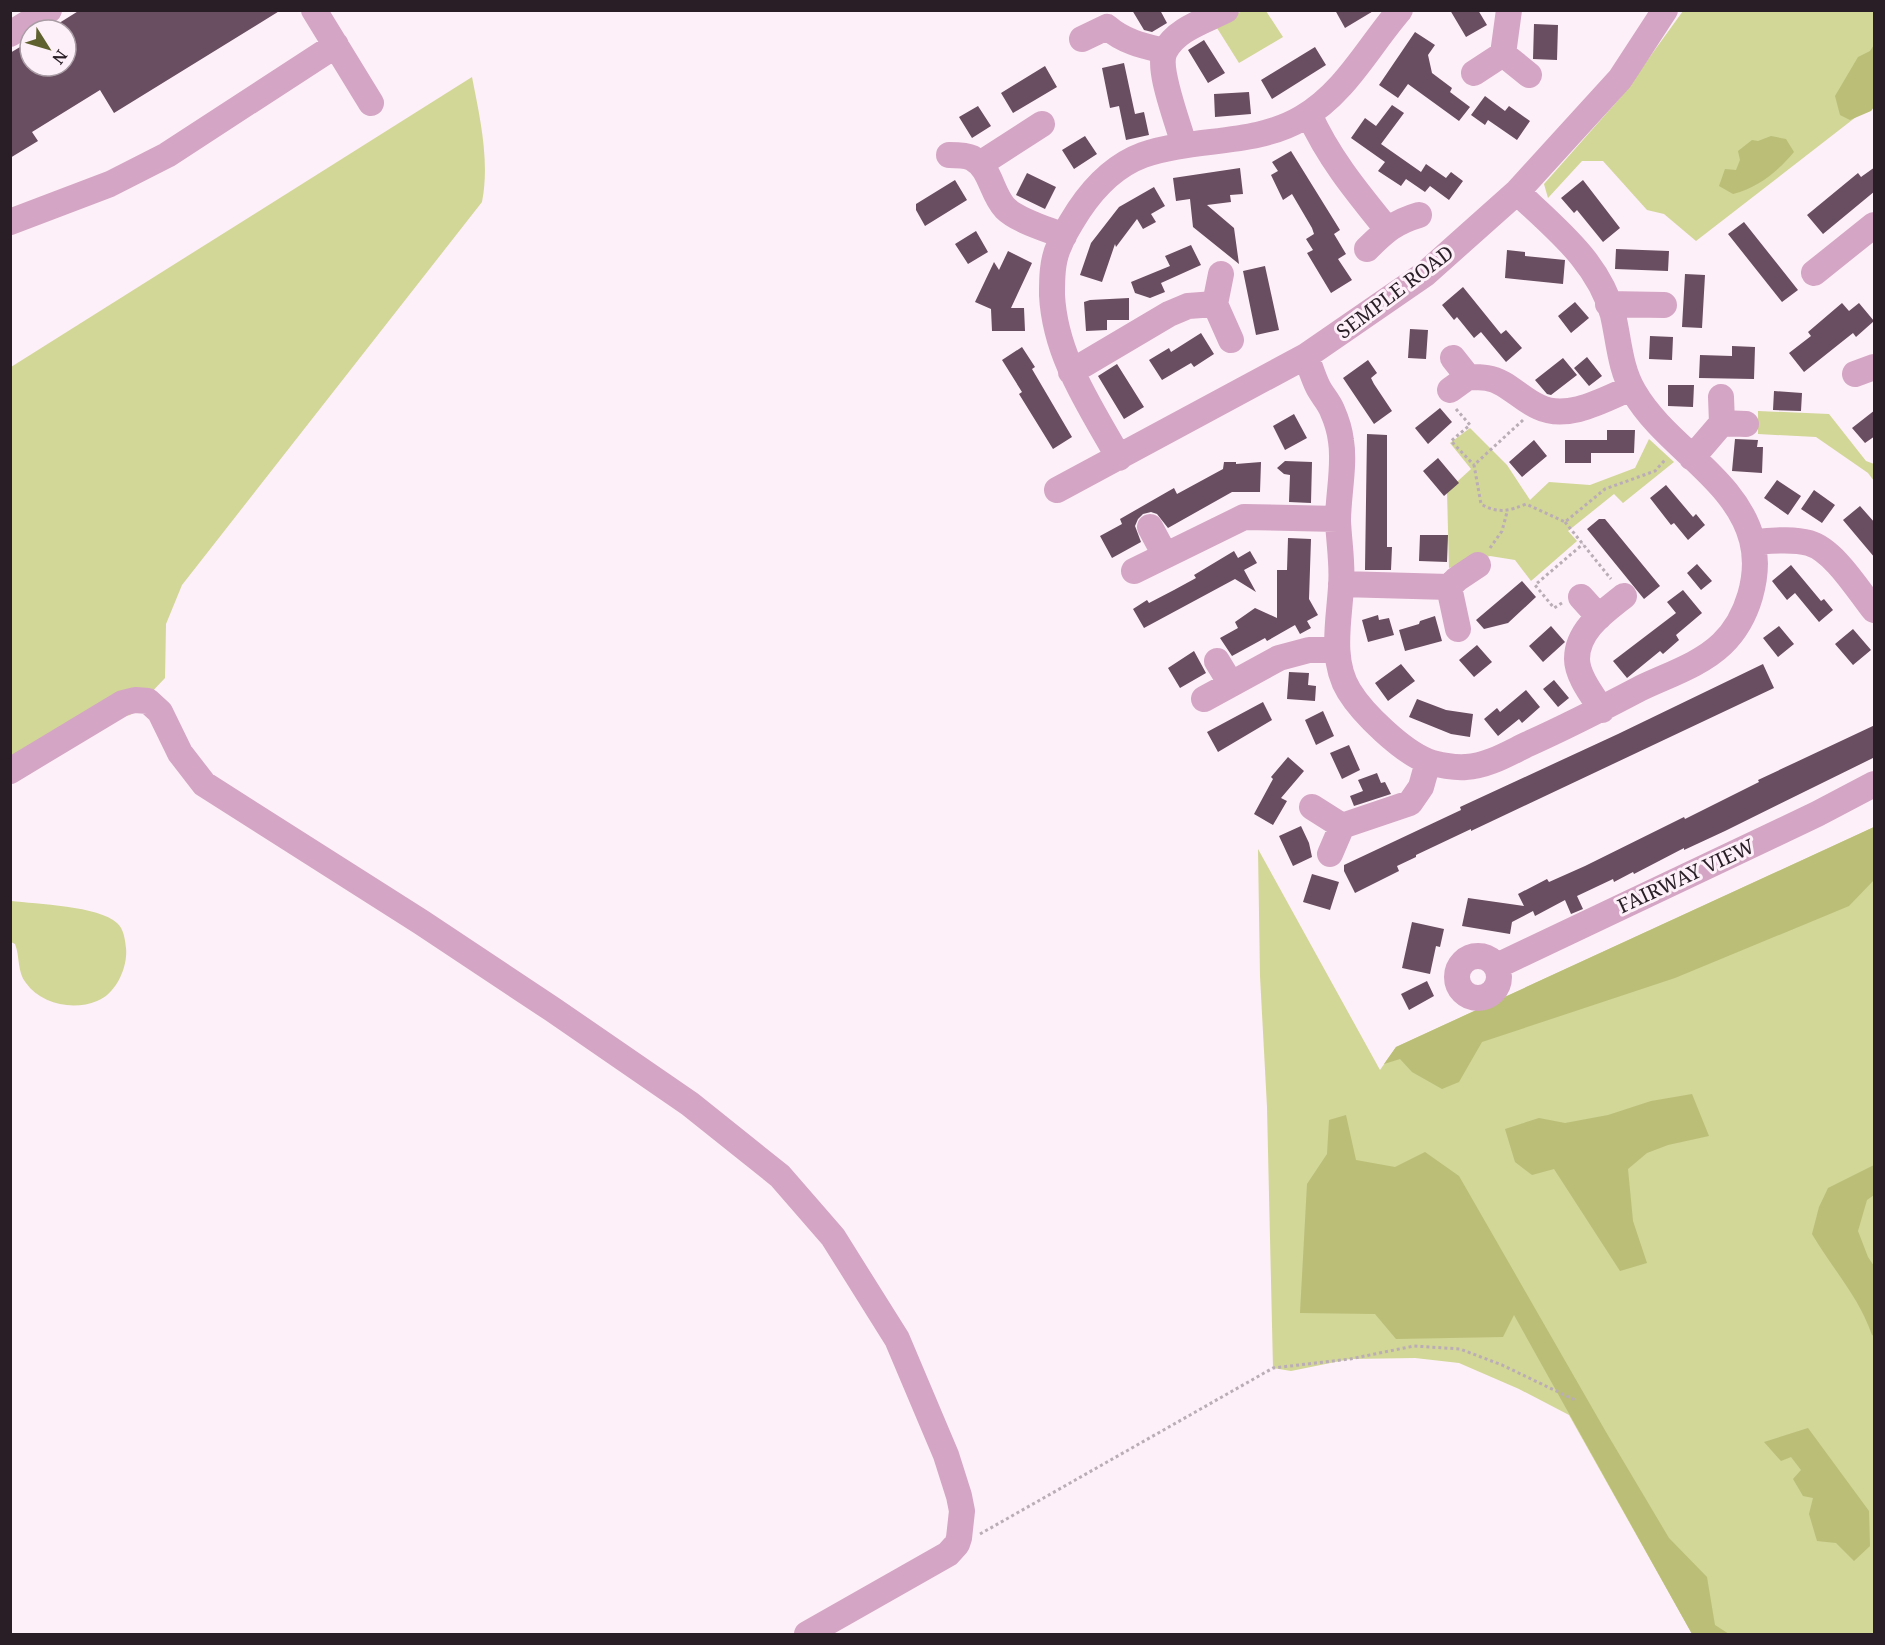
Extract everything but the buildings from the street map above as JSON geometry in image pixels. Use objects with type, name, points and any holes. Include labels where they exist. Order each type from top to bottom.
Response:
[{"type":"street","points":[[10,34],[49,10]]},
{"type":"street","points":[[1184,145],[1164,74],[1163,56],[1169,43],[1182,32],[1226,10]]},
{"type":"street","points":[[1119,458],[1071,372],[1058,339],[1053,310],[1052,276],[1058,247],[1082,205],[1098,184],[1118,168],[1143,155],[1184,145],[1265,133],[1301,119],[1341,86],[1400,10]]},
{"type":"street","points":[[1474,73],[1503,54],[1509,10]]},
{"type":"street","name":"SEMPLE ROAD","points":[[1057,490],[1306,356],[1425,274],[1517,192],[1620,79],[1665,10]]},
{"type":"street","points":[[321,13],[336,45],[371,103]]},
{"type":"street","points":[[1082,39],[1107,27],[1117,35],[1136,44],[1165,51]]},
{"type":"street","points":[[10,222],[138,171],[336,45]]},
{"type":"street","points":[[1503,54],[1529,75]]},
{"type":"street","points":[[1309,114],[1320,138],[1347,181],[1387,229]]},
{"type":"street","points":[[980,164],[1042,124]]},
{"type":"street","points":[[949,154],[971,157],[980,164],[990,177],[995,192],[1006,208],[1030,222],[1064,236]]},
{"type":"street","points":[[1306,356],[1318,387],[1332,408],[1342,443],[1338,519],[1341,584],[1336,633],[1342,675],[1348,690],[1361,707],[1384,730],[1428,762],[1466,767],[1489,762],[1602,710],[1699,661],[1723,644],[1740,620],[1749,601],[1754,570],[1753,542],[1742,513],[1727,493],[1647,413],[1631,388],[1608,303],[1598,276],[1571,242],[1517,192]]},
{"type":"street","points":[[1367,249],[1387,229],[1403,220],[1419,215]]},
{"type":"street","points":[[1822,259],[1875,225]]},
{"type":"street","points":[[1221,273],[1215,304],[1231,340]]},
{"type":"street","points":[[1608,303],[1665,305]]},
{"type":"street","points":[[1071,372],[1169,314],[1188,306],[1215,304]]},
{"type":"street","points":[[1455,382],[1487,378],[1503,384],[1540,408],[1578,410],[1631,388]]},
{"type":"street","points":[[1686,452],[1734,424],[1721,397]]},
{"type":"street","points":[[1134,572],[1244,517],[1338,519]]},
{"type":"street","points":[[1150,527],[1165,555]]},
{"type":"street","points":[[1753,542],[1810,543],[1823,550],[1835,561],[1864,608]]},
{"type":"street","points":[[1341,584],[1449,587],[1478,565]]},
{"type":"street","points":[[1449,587],[1458,629]]},
{"type":"street","points":[[1602,710],[1582,677],[1577,660],[1581,642],[1587,630],[1599,616],[1624,596]]},
{"type":"street","points":[[1581,597],[1599,616]]},
{"type":"street","points":[[1204,699],[1279,658],[1309,650],[1338,650]]},
{"type":"street","points":[[1217,661],[1231,684]]},
{"type":"street","points":[[10,771],[123,703],[135,700],[148,701],[160,712],[180,753],[204,784],[552,1009],[690,1104],[780,1176],[832,1237],[897,1339],[946,1455],[962,1511],[959,1538],[953,1550],[807,1635]]},
{"type":"street","points":[[1330,854],[1342,826],[1410,803],[1421,787],[1428,762]]},
{"type":"street","name":"FAIRWAY VIEW","points":[[1497,966],[1817,814],[1875,784]]},
{"type":"street","points":[[1312,807],[1342,826]]},
{"type":"path","points":[[1455,382],[1470,425],[1451,441],[1474,465],[1481,504],[1492,511],[1507,512],[1526,504],[1565,522],[1624,596]]},
{"type":"path","points":[[1474,465],[1530,414],[1540,408]]},
{"type":"path","points":[[1565,522],[1605,489],[1655,471],[1686,452]]},
{"type":"path","points":[[1478,565],[1502,531],[1507,512]]},
{"type":"path","points":[[1581,597],[1578,593],[1567,603],[1564,601],[1554,608],[1535,585],[1583,544]]},
{"type":"path","points":[[953,1550],[1273,1368],[1350,1359],[1414,1346],[1460,1348],[1502,1365],[1575,1400]]},
{"type":"green space","points":[[1241,11],[1266,11],[1283,37],[1239,63],[1217,28]]},
{"type":"green space","points":[[1683,11],[1874,11],[1874,103],[1696,241],[1664,214],[1647,210],[1603,161],[1582,161],[1548,198],[1544,184],[1620,98]]},
{"type":"green space","points":[[1874,45],[1874,107],[1871,111],[1850,120],[1840,115],[1835,96],[1858,57],[1870,51]]},
{"type":"green space","points":[[472,77],[484,155],[482,202],[182,585],[166,624],[165,678],[130,715],[115,719],[11,781],[11,367]]},
{"type":"green space","points":[[1771,136],[1786,139],[1794,152],[1781,166],[1759,183],[1733,194],[1719,186],[1725,169],[1736,170],[1740,160],[1738,151],[1752,140],[1758,141]]},
{"type":"green space","points":[[1758,411],[1829,414],[1866,461],[1874,464],[1874,481],[1868,473],[1816,437],[1758,434]]},
{"type":"green space","points":[[1470,428],[1507,465],[1530,500],[1549,482],[1590,485],[1635,468],[1649,439],[1674,462],[1623,503],[1614,494],[1568,531],[1577,541],[1531,581],[1515,560],[1490,556],[1449,568],[1447,491],[1471,469],[1450,443]]},
{"type":"green space","points":[[1874,827],[1874,1634],[1692,1634],[1569,1415],[1519,1389],[1459,1363],[1415,1358],[1350,1359],[1291,1371],[1273,1368],[1258,849],[1380,1070],[1396,1047]]},
{"type":"green space","points":[[1874,827],[1874,880],[1849,906],[1675,978],[1482,1042],[1459,1082],[1442,1089],[1412,1072],[1400,1059],[1384,1064],[1396,1047]]},
{"type":"green space","points":[[11,901],[82,909],[108,917],[117,923],[124,935],[126,955],[123,971],[110,992],[88,1004],[68,1005],[49,1001],[32,990],[23,979],[15,944],[11,942]]},
{"type":"green space","points":[[1692,1094],[1709,1136],[1668,1145],[1647,1153],[1628,1169],[1633,1221],[1647,1263],[1620,1271],[1554,1169],[1532,1175],[1515,1162],[1505,1129],[1539,1118],[1565,1123],[1608,1115],[1651,1101]]},
{"type":"green space","points":[[1346,1115],[1356,1160],[1395,1167],[1425,1152],[1459,1176],[1669,1538],[1707,1577],[1715,1625],[1729,1634],[1692,1634],[1514,1315],[1503,1337],[1396,1339],[1375,1314],[1300,1313],[1307,1184],[1327,1154],[1329,1120]]},
{"type":"green space","points":[[1874,1165],[1874,1195],[1867,1200],[1858,1231],[1874,1266],[1874,1336],[1853,1295],[1812,1234],[1819,1207],[1828,1188]]},
{"type":"green space","points":[[1808,1428],[1869,1511],[1870,1546],[1854,1561],[1836,1543],[1817,1541],[1809,1514],[1813,1498],[1803,1496],[1793,1479],[1801,1470],[1791,1457],[1781,1461],[1764,1442]]}]
